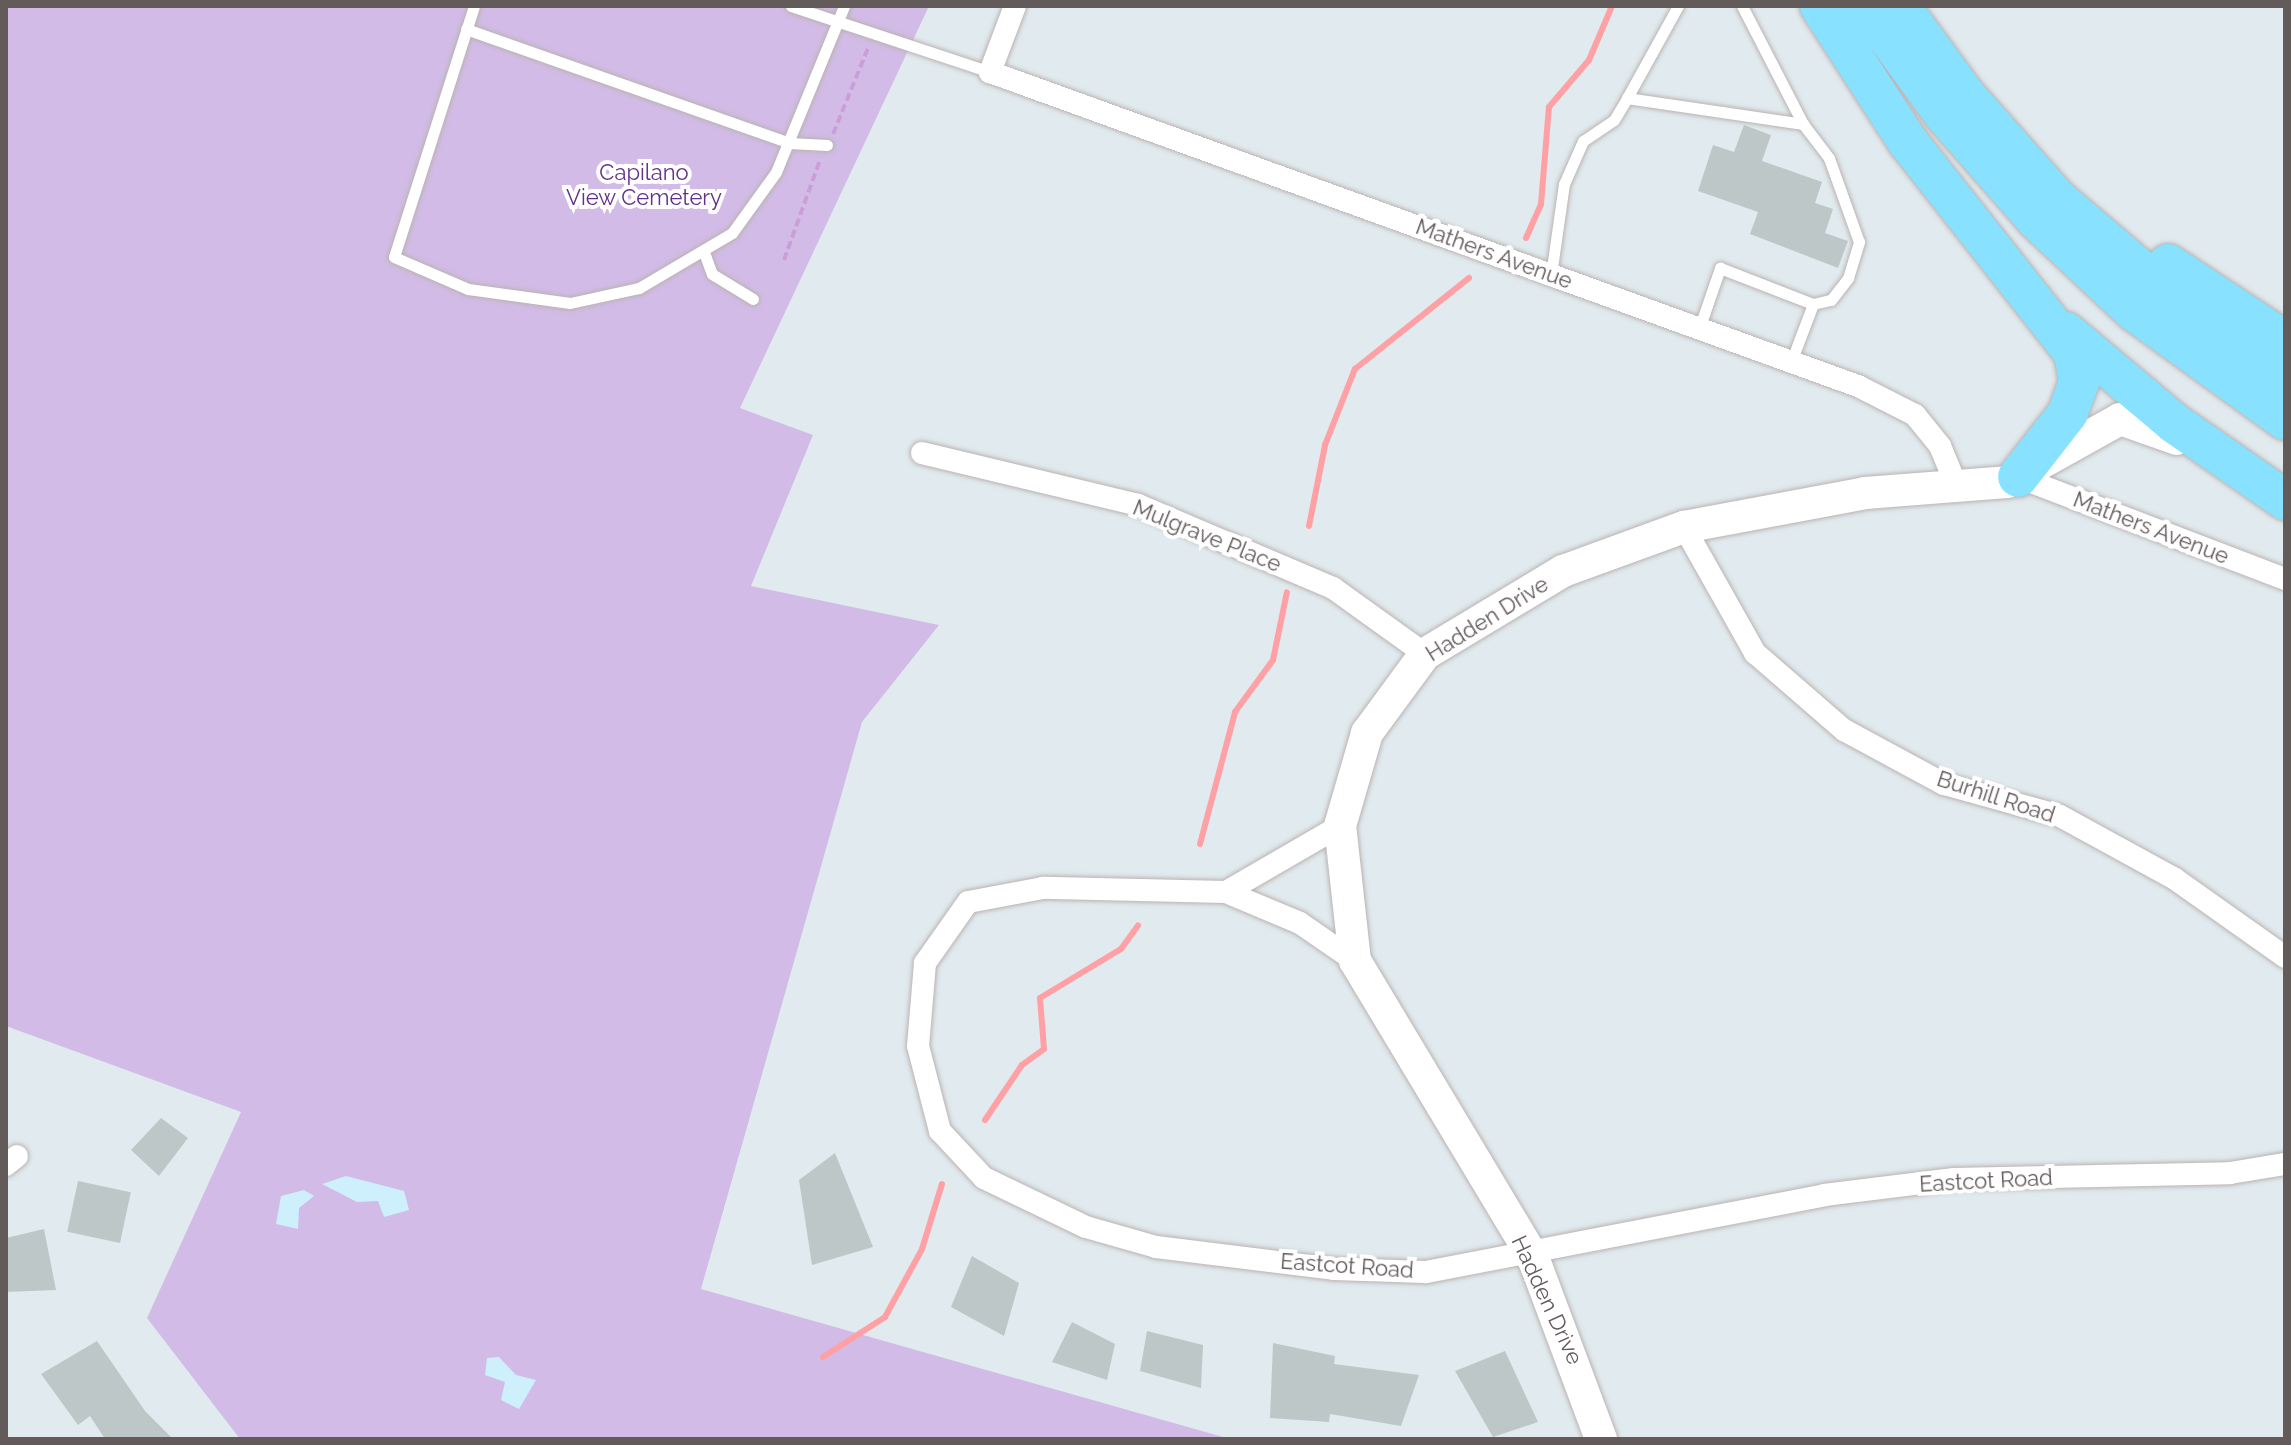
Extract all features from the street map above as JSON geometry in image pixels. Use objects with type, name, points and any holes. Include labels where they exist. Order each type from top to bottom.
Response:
[{"type":"highway","points":[[1820,6],[1908,142],[2074,353],[2079,382],[2058,431],[2018,477]]},
{"type":"highway","points":[[1865,6],[1943,113],[2036,219],[2134,311],[2285,420]]},
{"type":"highway","points":[[1900,6],[1965,95],[2057,199],[2182,307],[2285,376]]},
{"type":"highway","points":[[1922,6],[2075,185],[2176,270],[2285,341]]},
{"type":"highway","points":[[2022,286],[2097,362],[2272,493]]},
{"type":"street","points":[[990,72],[1015,6]]},
{"type":"street","name":"Mathers Avenue","points":[[990,72],[1791,362],[1915,415],[1940,446],[1957,487]]},
{"type":"street","points":[[2018,477],[2104,423],[2135,419],[2272,493]]},
{"type":"street","name":"Mulgrave Place","points":[[922,453],[1138,505],[1333,588],[1425,654]]},
{"type":"street","name":"Mathers Avenue","points":[[2018,477],[2285,579]]},
{"type":"street","name":"Hadden Drive","points":[[1601,1439],[1533,1257],[1355,961],[1340,826],[1367,733],[1425,654],[1563,571],[1684,527],[1865,493],[1957,487],[2018,477]]},
{"type":"street","name":"Burhill Road","points":[[1684,527],[1755,653],[1844,730],[1944,784],[2060,816],[2175,879],[2285,957]]},
{"type":"street","points":[[1226,892],[1340,826]]},
{"type":"street","name":"Eastcot Road","points":[[1355,961],[1300,923],[1226,892],[1043,888],[968,902],[925,963],[918,1046],[940,1131],[984,1178],[1086,1227],[1156,1247],[1380,1271],[1533,1257],[1622,1232],[1824,1195],[1954,1179],[2276,1165]]},
{"type":"street","points":[[2276,1165],[2285,1149]]},
{"type":"lane","points":[[474,6],[394,257],[468,289],[570,303],[639,288],[705,255],[755,206],[789,143],[835,20],[844,6]]},
{"type":"lane","points":[[791,6],[990,72]]},
{"type":"lane","points":[[1551,275],[1564,184],[1576,155],[1627,98],[1678,6]]},
{"type":"lane","points":[[1699,329],[1720,268],[1813,304],[1831,300],[1848,278],[1859,242],[1836,178],[1803,124],[1742,6]]},
{"type":"lane","points":[[466,29],[789,143],[827,145]]},
{"type":"lane","points":[[1627,98],[1803,124]]},
{"type":"lane","points":[[705,255],[712,274],[753,299]]},
{"type":"lane","points":[[1791,362],[1813,304]]},
{"type":"path","points":[[784,260],[827,145],[875,33]]},
{"type":"green space","name":"Capilano View Cemetery","points":[[6,6],[929,6],[740,408],[813,435],[751,586],[939,625],[862,722],[701,1289],[1230,1439],[240,1439],[147,1318],[241,1112],[6,1026]]},
{"type":"sand","points":[[346,1176],[404,1191],[409,1210],[384,1217],[378,1201],[357,1202],[322,1184]]},
{"type":"sand","points":[[304,1190],[314,1196],[299,1208],[298,1229],[276,1224],[281,1196]]},
{"type":"sand","points":[[499,1357],[516,1375],[536,1380],[519,1409],[501,1400],[505,1382],[485,1375],[487,1358]]},
{"type":"building","points":[[1744,125],[1771,135],[1762,161],[1822,182],[1815,203],[1833,209],[1825,233],[1848,241],[1838,268],[1750,234],[1758,212],[1698,191],[1713,145],[1734,152]]},
{"type":"building","points":[[161,1118],[188,1138],[159,1176],[131,1150]]},
{"type":"building","points":[[835,1153],[873,1247],[812,1265],[799,1180]]},
{"type":"building","points":[[78,1181],[131,1192],[120,1243],[67,1232]]},
{"type":"building","points":[[44,1229],[56,1290],[6,1292],[6,1238]]},
{"type":"building","points":[[972,1256],[1019,1283],[1004,1336],[951,1307]]},
{"type":"building","points":[[1072,1322],[1115,1344],[1107,1380],[1052,1362]]},
{"type":"building","points":[[1147,1331],[1203,1345],[1201,1388],[1140,1371]]},
{"type":"building","points":[[97,1341],[145,1411],[173,1439],[105,1439],[90,1416],[78,1425],[41,1374]]},
{"type":"building","points":[[1273,1343],[1335,1356],[1334,1364],[1419,1375],[1401,1426],[1330,1414],[1329,1422],[1270,1418]]},
{"type":"building","points":[[1505,1351],[1538,1422],[1493,1437],[1455,1371]]},
{"type":"waterway","points":[[1526,238],[1541,204],[1549,107],[1589,60],[1612,6]]},
{"type":"waterway","points":[[1309,526],[1325,445],[1355,369],[1469,278]]},
{"type":"waterway","points":[[1200,844],[1235,712],[1273,660],[1287,592]]},
{"type":"waterway","points":[[985,1120],[1022,1065],[1044,1049],[1040,998],[1121,949],[1138,926]]},
{"type":"waterway","points":[[823,1357],[885,1317],[922,1249],[942,1184]]}]
